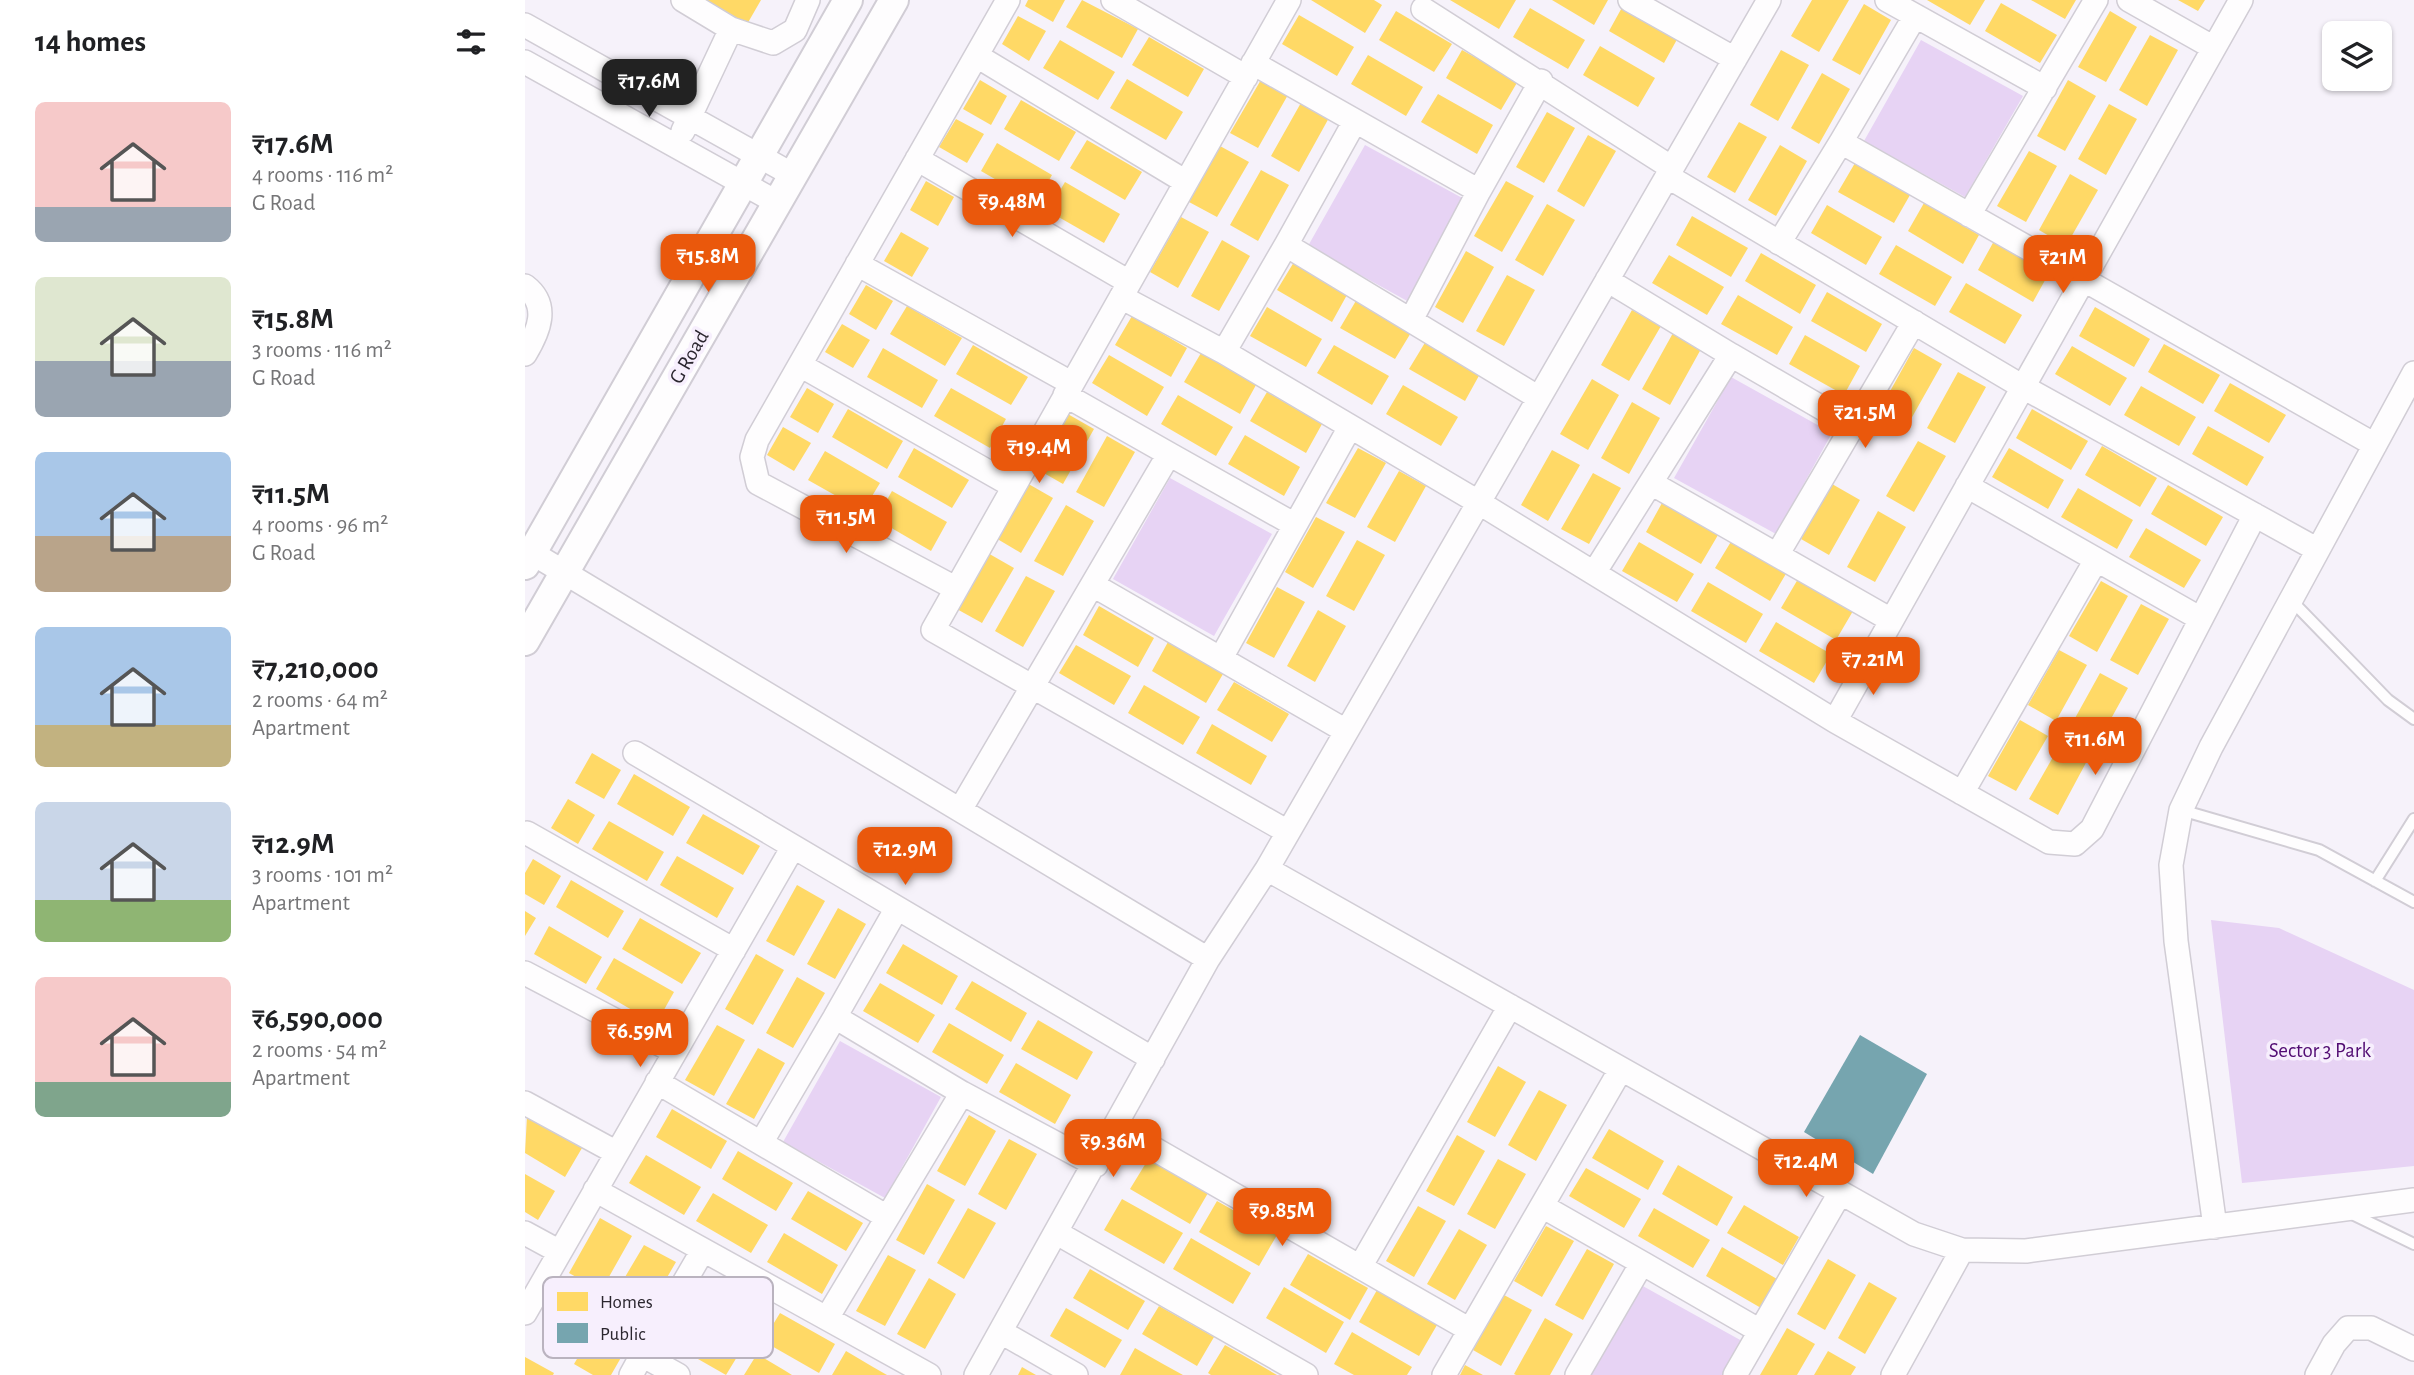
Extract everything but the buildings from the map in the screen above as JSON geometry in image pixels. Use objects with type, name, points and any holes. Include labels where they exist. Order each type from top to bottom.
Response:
[{"type":"street","points":[[683,0],[731,29],[773,43],[795,30],[808,0]]},
{"type":"street","name":"G Road","points":[[528,559],[848,0]]},
{"type":"street","name":"G Road","points":[[525,641],[894,0]]},
{"type":"street","points":[[955,588],[758,482],[752,457],[757,440],[1008,0]]},
{"type":"street","points":[[1113,0],[1355,121],[1479,191]]},
{"type":"street","points":[[1288,832],[933,630],[1289,0]]},
{"type":"street","points":[[1630,0],[1735,59]]},
{"type":"street","points":[[976,1375],[1096,1165],[1208,959],[1267,869],[1769,0]]},
{"type":"street","points":[[1887,0],[2045,88]]},
{"type":"street","points":[[1969,215],[2096,0]]},
{"type":"street","points":[[2129,0],[2214,48]]},
{"type":"street","points":[[1835,720],[2241,0]]},
{"type":"street","points":[[1420,3],[1541,81],[1669,172],[1779,243],[2022,387],[2318,550]]},
{"type":"street","points":[[1779,243],[1915,16]]},
{"type":"street","points":[[525,25],[793,175]]},
{"type":"street","points":[[675,146],[731,29]]},
{"type":"street","points":[[977,56],[1186,182]]},
{"type":"street","points":[[525,62],[778,203]]},
{"type":"street","points":[[1411,320],[1541,81]]},
{"type":"street","points":[[1224,352],[1355,121]]},
{"type":"street","points":[[1841,142],[2375,445]]},
{"type":"street","points":[[917,159],[1224,352],[1478,502],[1835,720],[2049,842],[2075,844],[2092,829],[2255,515]]},
{"type":"street","points":[[1286,245],[1539,398]]},
{"type":"street","points":[[857,264],[1068,389],[1169,454],[1295,525]]},
{"type":"street","points":[[1607,280],[1853,426]]},
{"type":"street","points":[[525,286],[534,293],[541,307],[539,324],[525,354]]},
{"type":"street","points":[[1777,555],[1914,322]]},
{"type":"street","points":[[1594,573],[1731,355]]},
{"type":"street","points":[[800,365],[1013,486]]},
{"type":"street","points":[[2215,1227],[2176,941],[2171,865],[2181,810],[2211,747],[2414,373]]},
{"type":"street","points":[[1221,658],[1350,427]]},
{"type":"street","points":[[960,810],[1169,454]]},
{"type":"street","points":[[1651,482],[1891,620]]},
{"type":"street","points":[[1967,486],[2201,620]]},
{"type":"street","points":[[528,559],[564,573],[1208,959]]},
{"type":"street","points":[[1962,793],[2096,560]]},
{"type":"street","points":[[1093,584],[1346,731]]},
{"type":"street","points":[[635,753],[1153,1059]]},
{"type":"street","points":[[527,833],[734,950]]},
{"type":"street","points":[[545,1277],[793,847]]},
{"type":"street","points":[[1267,869],[1914,1234],[1962,1250],[2026,1251],[2414,1200]]},
{"type":"street","points":[[761,1143],[897,908]]},
{"type":"street","points":[[525,973],[675,1052]]},
{"type":"street","points":[[1360,1267],[1510,1006]]},
{"type":"street","points":[[835,1017],[962,1093],[1096,1165]]},
{"type":"street","points":[[1444,1375],[1621,1069]]},
{"type":"street","points":[[657,1082],[887,1217]]},
{"type":"street","points":[[827,1318],[962,1093]]},
{"type":"street","points":[[525,1103],[617,1153]]},
{"type":"street","points":[[1116,1128],[1470,1330]]},
{"type":"street","points":[[596,1190],[752,1277]]},
{"type":"street","points":[[1735,1375],[1840,1193]]},
{"type":"street","points":[[1542,1206],[1760,1331]]},
{"type":"street","points":[[525,1233],[559,1252]]},
{"type":"street","points":[[1057,1233],[1306,1375]]},
{"type":"street","points":[[687,1277],[703,1250]]},
{"type":"street","points":[[1893,1375],[1962,1250]]},
{"type":"street","points":[[1577,1375],[1642,1264]]},
{"type":"street","points":[[525,1312],[543,1280]]},
{"type":"street","points":[[773,1288],[929,1375]]},
{"type":"street","points":[[2317,1375],[2334,1344],[2348,1328],[2371,1328],[2414,1349]]},
{"type":"street","points":[[1001,1332],[1076,1375]]},
{"type":"street","points":[[636,1365],[678,1375]]},
{"type":"lane","points":[[2291,600],[2388,700],[2414,719]]},
{"type":"lane","points":[[2181,810],[2319,850],[2414,902]]},
{"type":"lane","points":[[2375,881],[2414,819]]},
{"type":"lane","points":[[2343,1210],[2414,1244]]},
{"type":"green space","points":[[1921,40],[2023,96],[1965,197],[1864,141]]},
{"type":"green space","points":[[1365,145],[1466,200],[1409,302],[1308,246]]},
{"type":"green space","points":[[1731,377],[1832,433],[1776,534],[1674,478]]},
{"type":"green space","points":[[1170,478],[1272,534],[1214,636],[1113,579]]},
{"type":"green space","name":"Sector 3 Park","points":[[2211,920],[2279,928],[2414,990],[2414,1166],[2242,1183]]},
{"type":"green space","points":[[840,1041],[941,1097],[885,1198],[783,1142]]},
{"type":"green space","points":[[1641,1285],[1742,1341],[1724,1375],[1591,1375]]}]
